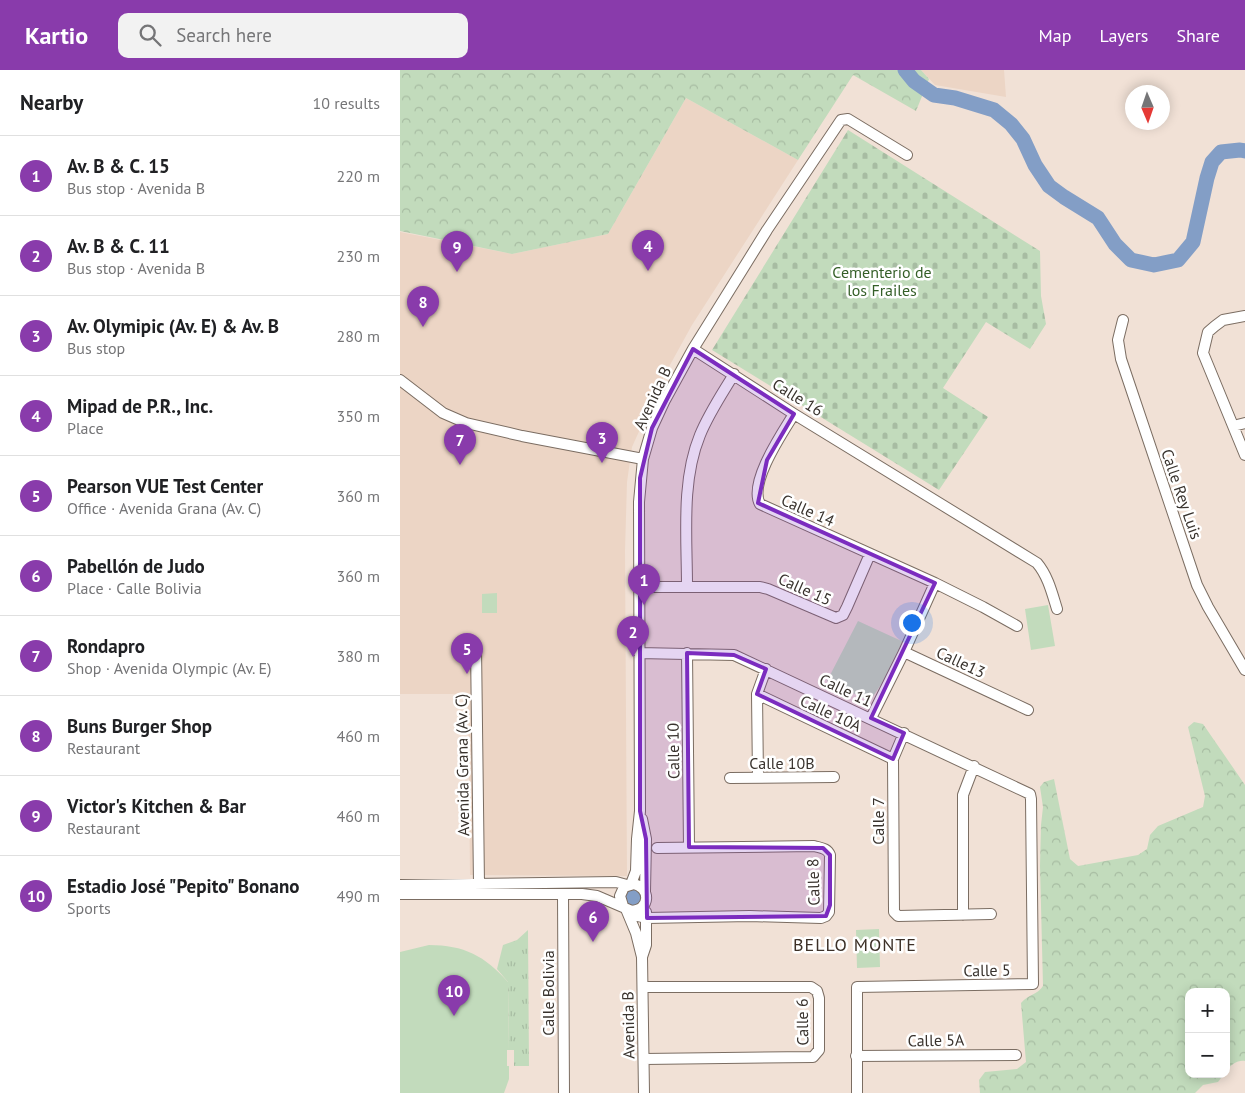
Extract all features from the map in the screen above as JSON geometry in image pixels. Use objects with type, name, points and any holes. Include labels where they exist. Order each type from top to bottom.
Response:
[{"type":"street","name":"Avenida B","points":[[629,885],[636,872],[640,811],[639,502],[643,459],[652,428],[664,400],[693,349],[767,230],[841,120],[848,119],[908,155]]},
{"type":"street","points":[[1245,316],[1223,320],[1208,332],[1203,353],[1245,455]]},
{"type":"street","name":"Calle Rey Luis","points":[[1123,320],[1118,340],[1121,359],[1197,585],[1245,670]]},
{"type":"street","name":"Calle 16","points":[[693,349],[794,414],[1036,563],[1042,569],[1057,609]]},
{"type":"street","points":[[687,586],[687,501],[692,462],[700,436],[734,374]]},
{"type":"street","points":[[400,380],[443,413],[466,423],[522,436],[643,459]]},
{"type":"street","name":"Calle 14","points":[[794,414],[767,460],[761,476],[758,500],[760,504],[935,583],[1016,626]]},
{"type":"street","points":[[1233,426],[1245,423]]},
{"type":"street","name":"Calle 15","points":[[639,587],[760,587],[836,618],[843,615],[848,607],[870,554]]},
{"type":"street","points":[[870,718],[904,652],[935,583]]},
{"type":"street","name":"Avenida Grana (Av. C)","points":[[476,647],[479,884]]},
{"type":"street","name":"Calle13","points":[[904,652],[1028,710]]},
{"type":"street","name":"Calle 11","points":[[639,653],[734,655],[904,733],[1030,794]]},
{"type":"street","name":"Calle 10","points":[[687,654],[689,847]]},
{"type":"street","points":[[758,778],[757,694],[766,669]]},
{"type":"street","name":"Calle 10A","points":[[757,694],[893,759]]},
{"type":"street","name":"Calle 7","points":[[904,733],[893,759],[894,912],[898,916],[963,915]]},
{"type":"street","points":[[974,766],[963,795],[963,915],[991,914]]},
{"type":"street","name":"Calle 10B","points":[[730,778],[834,777]]},
{"type":"street","name":"Calle 5","points":[[857,1093],[857,987],[1033,984],[1030,794]]},
{"type":"street","name":"Avenida B","points":[[640,811],[646,838],[646,945],[642,957]]},
{"type":"street","name":"Calle 8","points":[[400,894],[588,894],[646,918],[750,916],[821,918],[829,912],[830,855],[823,848],[814,846],[656,848]]},
{"type":"street","points":[[400,885],[616,882],[638,885],[646,897],[639,910],[627,909],[620,896],[622,890],[629,885]]},
{"type":"street","name":"Calle Bolivia","points":[[563,894],[564,1093]]},
{"type":"street","name":"Avenida B","points":[[627,909],[642,957],[644,1093]]},
{"type":"street","name":"Calle 6","points":[[643,987],[811,987],[817,991],[819,998],[819,1050],[813,1057],[644,1059]]},
{"type":"street","name":"Calle 5A","points":[[856,1056],[1016,1054]]},
{"type":"highlighted area","points":[[693,349],[794,414],[767,460],[758,503],[935,583],[871,718],[904,733],[893,759],[757,694],[766,669],[734,655],[687,653],[689,847],[823,848],[830,855],[830,905],[826,916],[647,918],[646,839],[640,811],[640,478],[652,428]]},
{"type":"shaded area","points":[[921,70],[1004,70],[1006,97],[935,85]]},
{"type":"shaded area","points":[[686,98],[798,160],[692,325],[665,374],[632,447],[627,482],[625,551],[627,876],[470,875],[468,694],[400,694],[400,232],[512,254],[608,234]]},
{"type":"green space","points":[[400,70],[921,70],[929,79],[916,111],[853,75],[798,160],[686,98],[608,234],[512,254],[400,231]]},
{"type":"green space","name":"Cementerio de los Frailes","points":[[848,130],[1040,251],[1041,296],[1046,324],[1030,349],[986,322],[943,388],[988,417],[939,490],[712,350]]},
{"type":"green space","points":[[497,593],[497,613],[482,613],[482,594]]},
{"type":"green space","points":[[1048,605],[1055,646],[1031,650],[1025,609]]},
{"type":"green space","points":[[858,621],[908,644],[870,701],[827,681]]},
{"type":"green space","points":[[1194,722],[1203,724],[1245,785],[1245,1061],[1234,1063],[1230,1067],[1230,988],[1185,988],[1185,1078],[1221,1078],[1218,1082],[1203,1085],[1195,1093],[980,1093],[979,1080],[985,1072],[1017,1069],[1026,1062],[1021,1003],[1043,986],[1040,866],[1043,807],[1040,787],[1044,782],[1054,779],[1070,859],[1078,866],[1138,855],[1147,849],[1150,835],[1158,826],[1203,807],[1205,796],[1188,727]]},
{"type":"green space","points":[[879,929],[880,967],[857,968],[856,930]]},
{"type":"green space","points":[[528,930],[529,1066],[514,1066],[514,1050],[509,1050],[508,982],[497,969],[503,945],[517,940]]},
{"type":"green space","points":[[429,945],[453,947],[473,954],[491,965],[508,982],[509,1050],[507,1050],[507,1066],[509,1066],[509,1079],[504,1093],[400,1093],[400,952]]},
{"type":"water","points":[[633,889],[641,893],[642,901],[635,907],[626,904],[624,896],[627,891]]},
{"type":"waterway","points":[[905,70],[914,81],[934,95],[955,98],[994,110],[1011,124],[1023,139],[1035,165],[1049,186],[1098,218],[1115,244],[1131,260],[1154,265],[1178,260],[1193,242],[1212,162],[1221,152],[1245,151]]},
{"type":"place","name":"Mipad de P.R., Inc.","points":[[648,271]]},
{"type":"place","name":"Victor's Kitchen & Bar","points":[[457,272]]},
{"type":"place","name":"Buns Burger Shop","points":[[423,327]]},
{"type":"place","name":"Av. Olymipic (Av. E) & Av. B","points":[[602,463]]},
{"type":"place","name":"Rondapro","points":[[460,465]]},
{"type":"place","name":"Av. B & C. 15","points":[[644,605]]},
{"type":"place","name":"Av. B & C. 11","points":[[633,657]]},
{"type":"place","name":"Pearson VUE Test Center","points":[[467,674]]},
{"type":"place","name":"Pabellón de Judo","points":[[593,942]]},
{"type":"place","name":"Estadio José \"Pepito\" Bonano","points":[[454,1016]]},
{"type":"district","name":"BELLO MONTE","points":[[855,944]]}]
